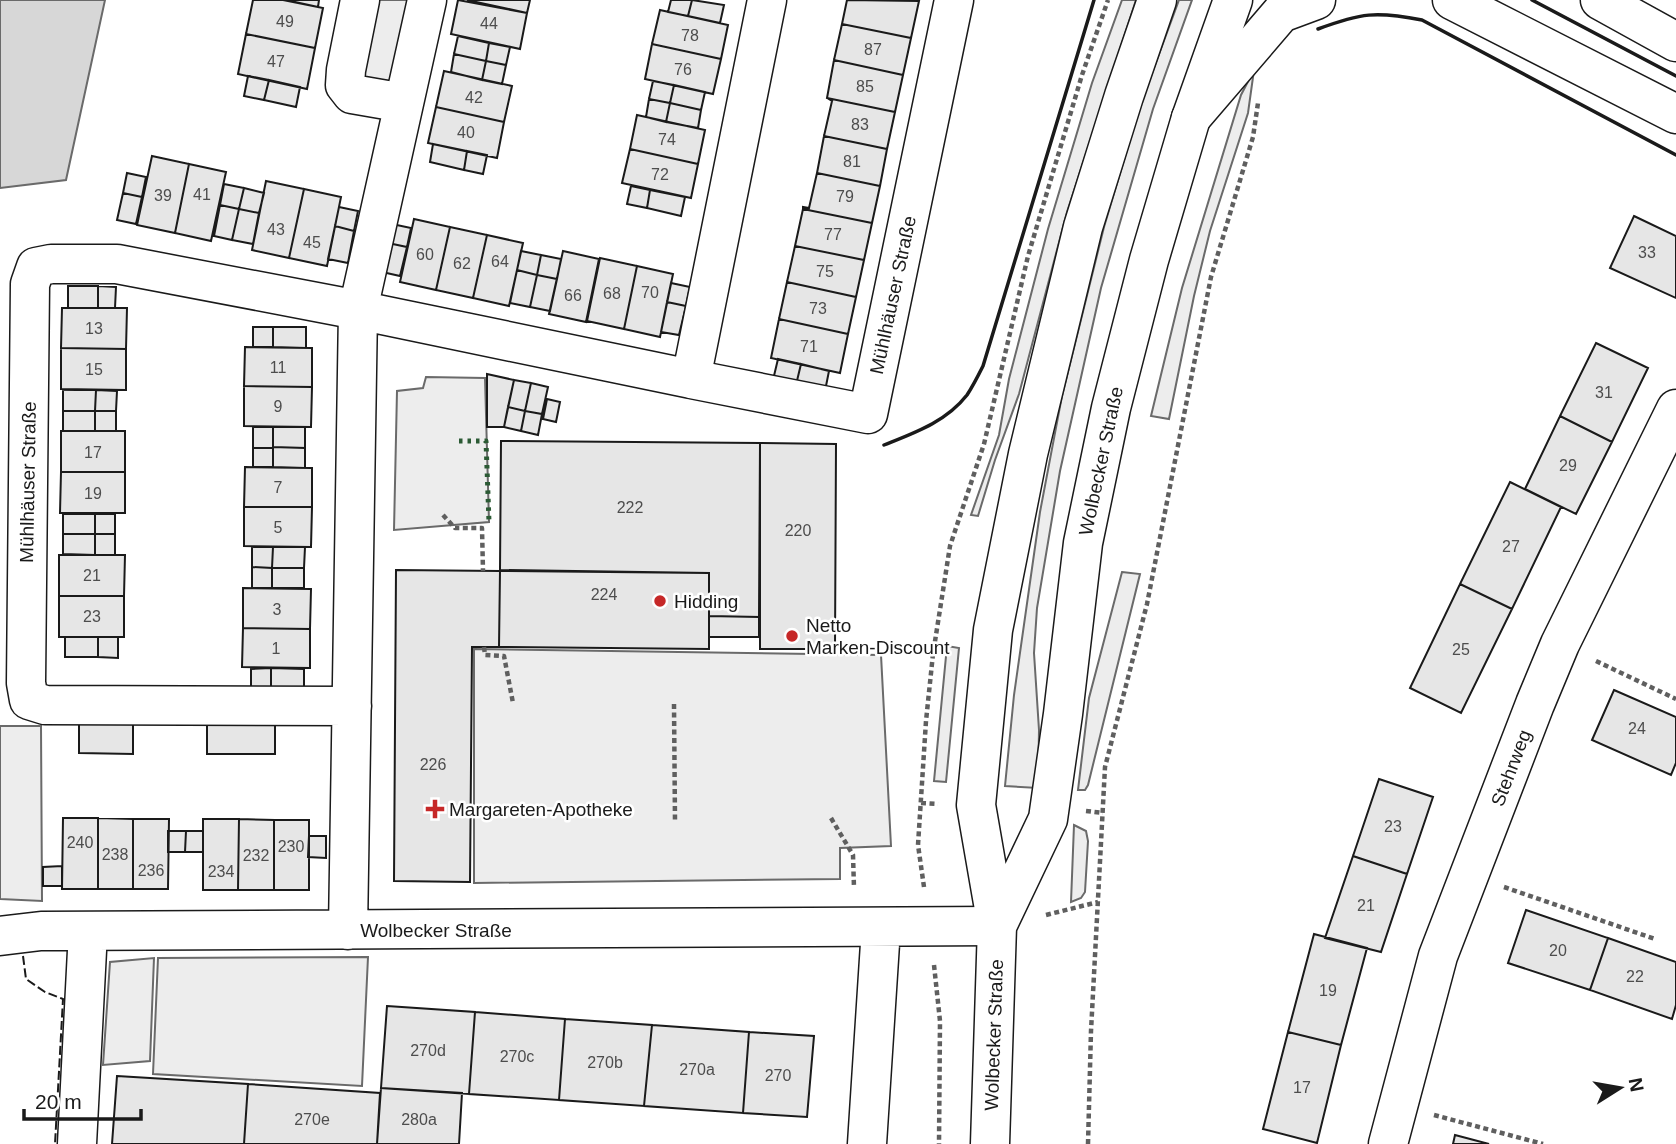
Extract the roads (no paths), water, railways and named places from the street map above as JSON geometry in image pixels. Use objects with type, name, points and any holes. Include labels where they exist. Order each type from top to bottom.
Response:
[{"type":"main road","points":[[360,0],[345,85],[352,94],[404,103]]},
{"type":"main road","points":[[348,930],[358,310],[427,0]]},
{"type":"main road","points":[[691,379],[767,0]]},
{"type":"main road","name":"Mühlhäuser Straße","points":[[352,706],[46,705],[29,700],[26,683],[30,284],[36,267],[51,264],[117,264],[868,414],[954,0]]},
{"type":"main road","name":"Wolbecker Straße","points":[[990,1144],[997,926],[976,805],[993,630],[1028,454],[1083,227],[1157,0]]},
{"type":"main road","name":"Wolbecker Straße","points":[[997,926],[1048,819],[1083,542],[1115,395],[1149,260],[1191,118],[1233,0]]},
{"type":"main road","points":[[1191,118],[1281,13],[1316,0]]},
{"type":"main road","points":[[1452,0],[1676,114]]},
{"type":"main road","points":[[1600,0],[1676,42]]},
{"type":"main road","name":"Stehrweg","points":[[1388,1144],[1396,1105],[1438,956],[1535,704],[1560,643],[1676,408]]},
{"type":"main road","name":"Wolbecker Straße","points":[[0,936],[41,931],[997,926]]},
{"type":"main road","points":[[867,1144],[868,928]]},
{"type":"main road","points":[[78,1144],[88,931]]},
{"type":"place","name":"Hidding","points":[[660,601]]},
{"type":"place","name":"Netto Marken-Discount","points":[[792,636]]},
{"type":"place","name":"Margareten-Apotheke","points":[[435,809]]}]
